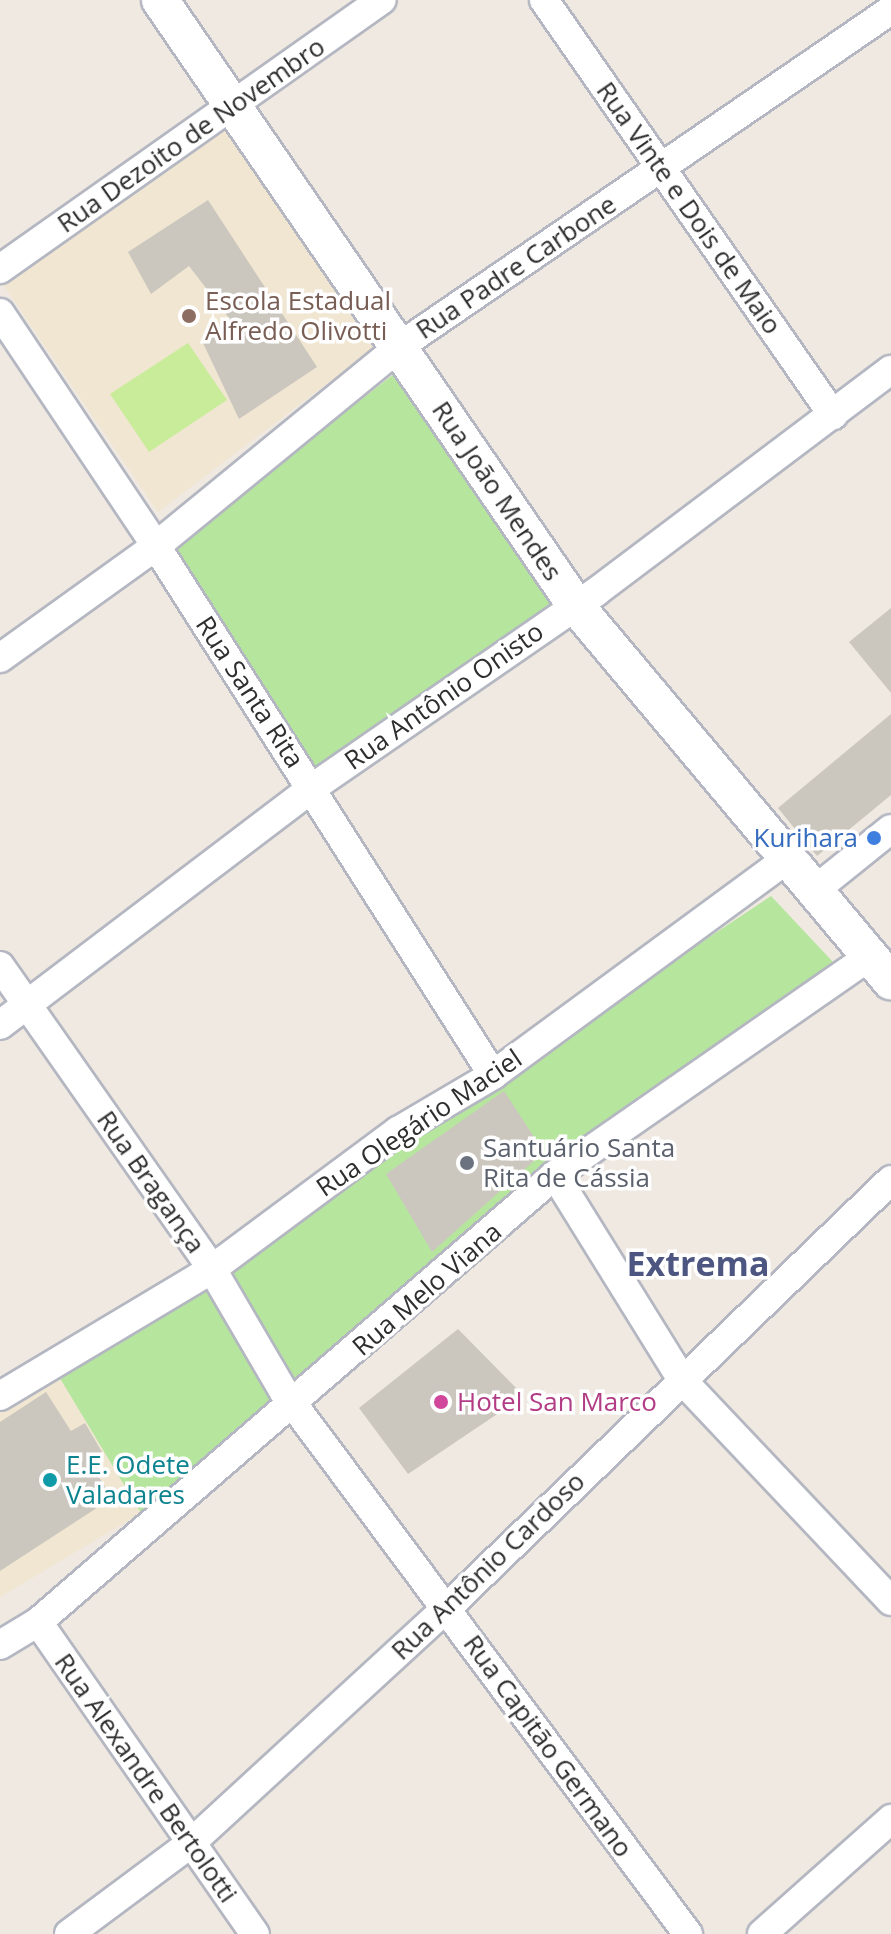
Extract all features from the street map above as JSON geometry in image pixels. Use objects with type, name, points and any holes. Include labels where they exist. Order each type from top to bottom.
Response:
[{"type":"street","name":"Rua João Mendes","points":[[160,0],[576,606],[787,859],[884,966]]},
{"type":"street","name":"Rua Dezoito de Novembro","points":[[0,269],[382,0]]},
{"type":"street","name":"Rua Vinte e Dois de Maio","points":[[544,0],[833,415]]},
{"type":"street","name":"Rua Padre Carbone","points":[[0,658],[156,546],[400,346],[891,10]]},
{"type":"street","name":"Rua Santa Rita","points":[[0,313],[156,546],[493,1075]]},
{"type":"street","name":"Rua Antônio Onisto","points":[[0,1025],[312,788],[576,606],[891,370]]},
{"type":"street","points":[[815,890],[891,829]]},
{"type":"street","name":"Rua Olegário Maciel","points":[[0,1396],[212,1269],[398,1131],[493,1075],[787,859]]},
{"type":"street","name":"Rua Bragança","points":[[0,966],[30,1004],[212,1269],[294,1403]]},
{"type":"street","name":"Rua Melo Viana","points":[[0,1645],[38,1622],[555,1175],[884,966]]},
{"type":"street","points":[[555,1175],[682,1380],[891,1601]]},
{"type":"street","name":"Rua Antônio Cardoso","points":[[69,1934],[191,1843],[448,1607],[891,1180]]},
{"type":"street","name":"Rua Capitão Germano","points":[[294,1403],[688,1934]]},
{"type":"street","name":"Rua Alexandre Bertolotti","points":[[38,1622],[255,1934]]},
{"type":"street","points":[[762,1934],[891,1819]]},
{"type":"shaded area","name":"Escola Estadual Alfredo Olivotti","points":[[227,128],[375,347],[158,512],[4,286]]},
{"type":"shaded area","name":"E.E. Odete Valadares","points":[[58,1375],[141,1513],[0,1597],[0,1405]]},
{"type":"green space","points":[[188,343],[227,400],[149,452],[110,394]]},
{"type":"green space","points":[[403,367],[564,606],[313,772],[169,549]]},
{"type":"green space","points":[[771,896],[833,962],[551,1164],[141,1513],[58,1375],[166,1314],[306,1205]]},
{"type":"building","points":[[208,200],[317,367],[239,419],[203,343],[229,318],[189,266],[151,294],[128,252]]},
{"type":"building","points":[[891,608],[891,693],[849,642]]},
{"type":"building","points":[[891,714],[891,795],[817,856],[778,808]]},
{"type":"building","name":"Santuário Santa Rita de Cássia","points":[[504,1091],[544,1152],[432,1252],[386,1174]]},
{"type":"building","name":"Hotel San Marco","points":[[458,1329],[524,1396],[408,1474],[359,1408]]},
{"type":"building","name":"E.E. Odete Valadares","points":[[46,1392],[71,1431],[85,1423],[102,1452],[89,1461],[112,1498],[0,1571],[0,1422]]},
{"type":"place","name":"Escola Estadual Alfredo Olivotti","points":[[189,316]]},
{"type":"place","name":"Kurihara","points":[[874,838]]},
{"type":"place","name":"Santuário Santa Rita de Cássia","points":[[467,1163]]},
{"type":"place","name":"Hotel San Marco","points":[[441,1402]]},
{"type":"place","name":"E.E. Odete Valadares","points":[[50,1480]]},
{"type":"district","name":"Extrema","points":[[698,1264]]}]
